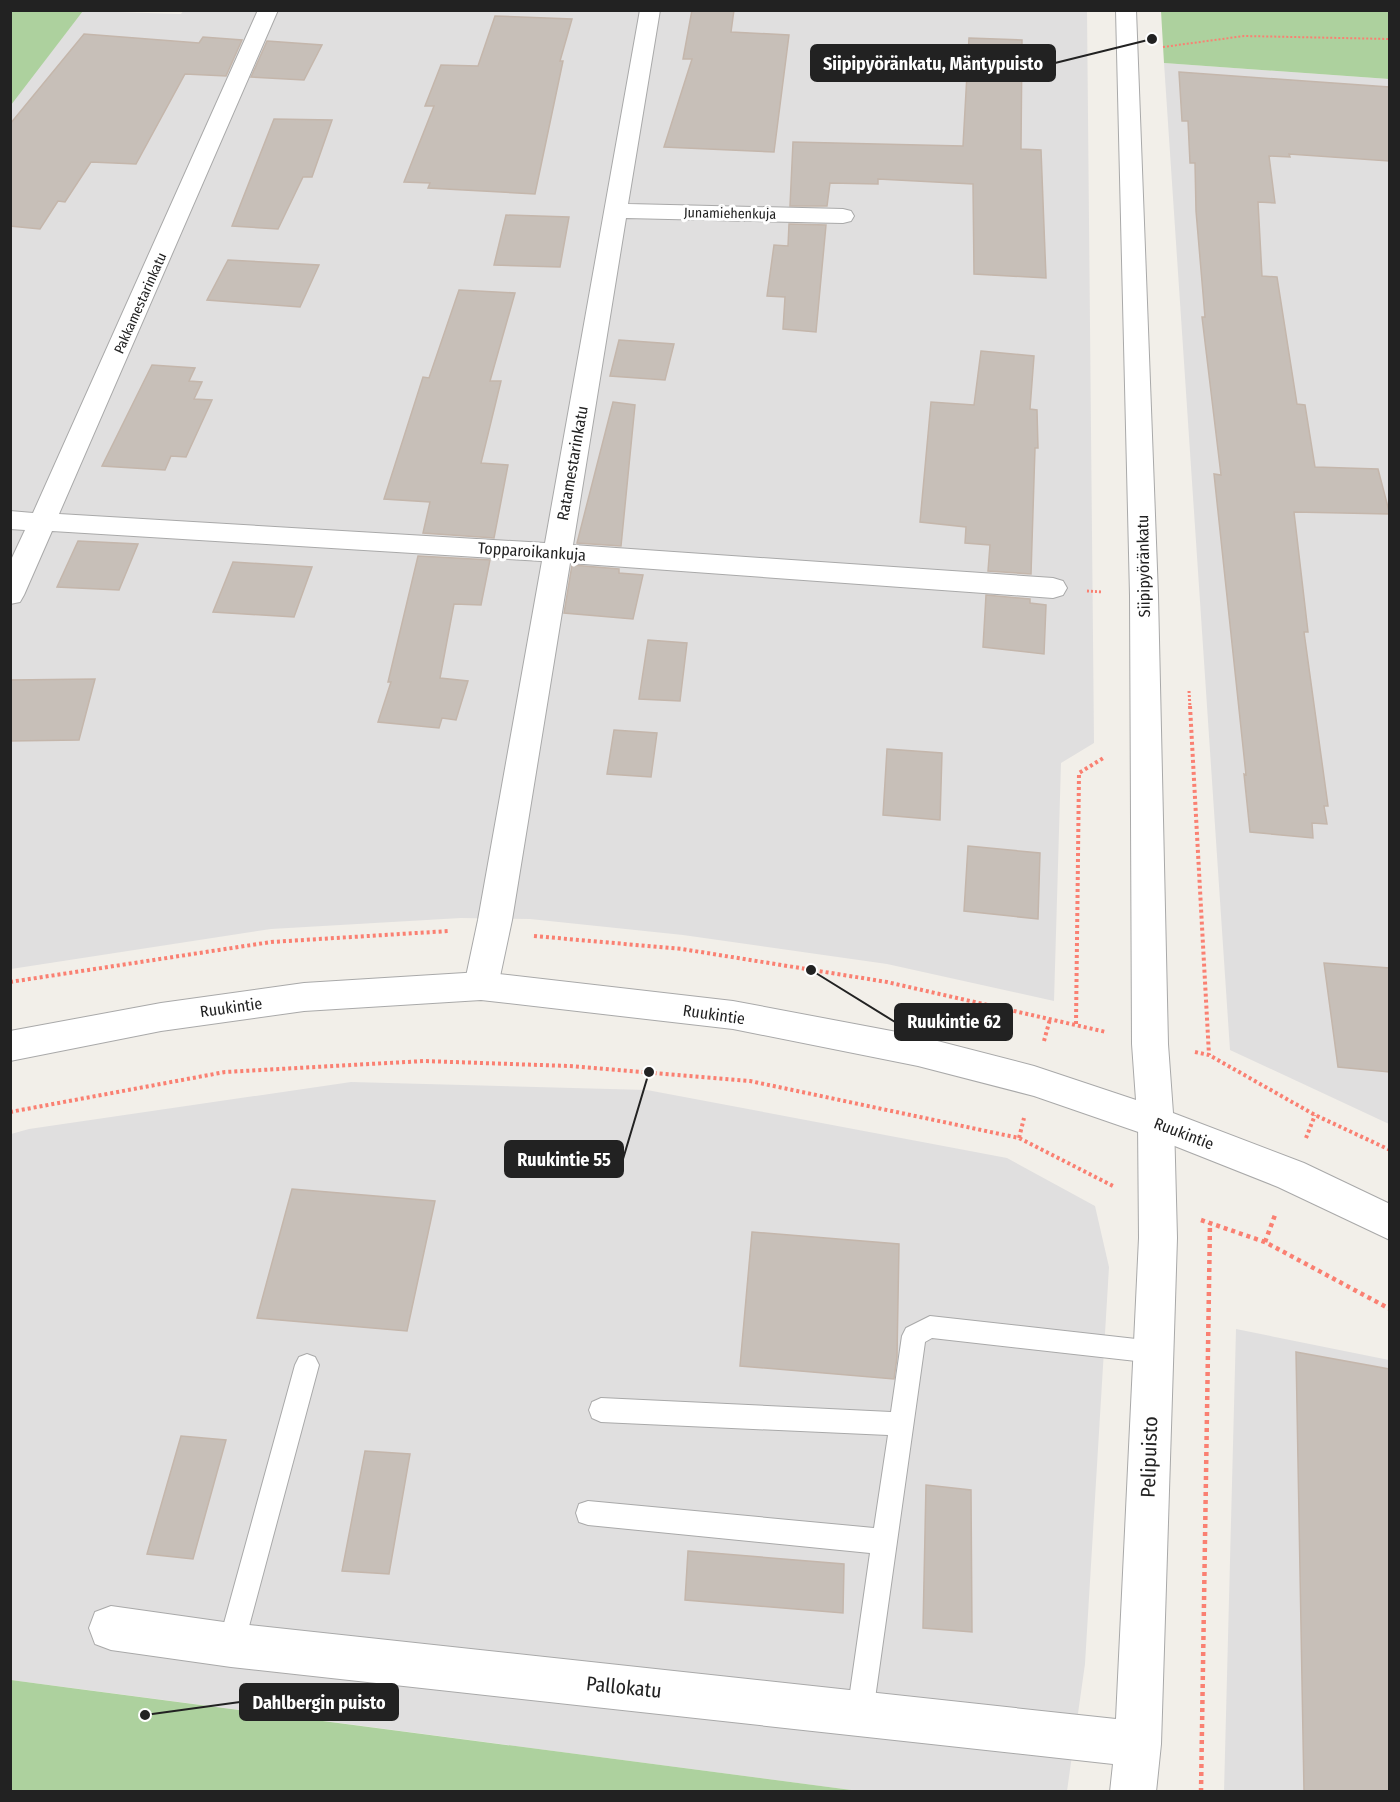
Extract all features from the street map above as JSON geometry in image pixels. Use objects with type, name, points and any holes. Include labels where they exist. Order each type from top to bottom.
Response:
[{"type":"street","name":"Pakkamestarinkatu","points":[[10,595],[268,10]]},
{"type":"street","name":"Ratamestarinkatu","points":[[481,986],[495,920],[650,10]]},
{"type":"street","name":"Siipipyöränkatu","points":[[1126,10],[1144,596],[1150,1044],[1156,1122]]},
{"type":"street","name":"Junamiehenkuja","points":[[616,211],[843,216]]},
{"type":"street","name":"Topparoikankuja","points":[[10,520],[556,553],[1053,588]]},
{"type":"street","name":"Ruukintie","points":[[10,1046],[161,1017],[304,997],[481,986],[733,1015],[918,1051],[1034,1081],[1156,1122],[1291,1174],[1389,1222]]},
{"type":"street","name":"Pelipuisto","points":[[1133,1791],[1138,1744],[1154,1352],[1158,1205],[1156,1122]]},
{"type":"street","name":"Pallokatu","points":[[111,1628],[231,1645],[1138,1744]]},
{"type":"lane","points":[[860,1713],[914,1336],[930,1327],[1154,1352]]},
{"type":"lane","points":[[231,1645],[307,1365]]},
{"type":"lane","points":[[601,1410],[901,1424]]},
{"type":"lane","points":[[588,1514],[884,1542]]},
{"type":"path","points":[[1128,52],[1244,36],[1389,39]]},
{"type":"path","points":[[1076,1024],[1079,773],[1108,755]]},
{"type":"path","points":[[10,1112],[225,1072],[424,1061],[581,1067],[750,1081],[1019,1138],[1103,1182],[1158,1205],[1265,1242],[1389,1309]]},
{"type":"path","points":[[1201,1791],[1210,1223]]},
{"type":"shaded area","points":[[184,10],[1087,11],[1094,743],[1061,763],[1054,1001],[887,964],[683,935],[530,919],[461,918],[271,929],[11,969],[10,105],[83,11],[181,14]]},
{"type":"shaded area","points":[[1164,63],[1389,79],[1389,1124],[1230,1050]]},
{"type":"shaded area","points":[[351,1082],[647,1090],[1007,1158],[1095,1206],[1109,1267],[1085,1664],[1067,1791],[859,1791],[11,1680],[11,1134],[29,1129]]},
{"type":"shaded area","points":[[1236,1329],[1389,1360],[1390,1791],[1224,1792]]},
{"type":"green space","points":[[10,11],[83,11],[11,105]]},
{"type":"green space","points":[[1161,11],[1389,11],[1389,79],[1164,63]]},
{"type":"green space","points":[[11,1680],[71,1688],[859,1791],[11,1791]]},
{"type":"building","points":[[692,10],[734,10],[731,32],[789,35],[774,152],[664,147],[692,59],[683,59]]},
{"type":"building","points":[[495,16],[572,19],[560,61],[563,61],[535,194],[428,188],[430,183],[404,182],[434,106],[425,106],[441,65],[478,66]]},
{"type":"building","points":[[84,34],[199,43],[203,37],[242,40],[226,76],[185,74],[136,164],[91,162],[65,202],[58,201],[40,229],[10,226],[10,124]]},
{"type":"building","points":[[969,38],[1022,40],[1021,149],[1041,150],[1046,278],[974,274],[973,184],[878,179],[878,184],[830,183],[827,206],[790,206],[793,142],[963,146]]},
{"type":"building","points":[[267,41],[322,45],[304,80],[251,77]]},
{"type":"building","points":[[1179,72],[1389,87],[1389,161],[1289,154],[1290,157],[1269,156],[1275,203],[1258,202],[1262,276],[1277,277],[1297,404],[1305,405],[1315,467],[1378,469],[1389,511],[1389,514],[1294,512],[1308,632],[1304,632],[1328,806],[1324,806],[1327,824],[1312,823],[1313,838],[1250,832],[1214,474],[1221,475],[1202,317],[1205,317],[1196,211],[1195,163],[1190,163],[1188,121],[1182,121]]},
{"type":"building","points":[[274,119],[332,120],[312,177],[303,177],[278,229],[232,226]]},
{"type":"building","points":[[506,215],[569,217],[560,267],[494,265]]},
{"type":"building","points":[[789,224],[826,225],[816,332],[783,329],[785,297],[767,296],[774,245],[788,246]]},
{"type":"building","points":[[228,260],[319,265],[300,307],[207,300]]},
{"type":"building","points":[[459,290],[515,293],[490,381],[501,381],[481,463],[508,465],[494,538],[423,533],[430,502],[384,499],[423,377],[429,378]]},
{"type":"building","points":[[619,340],[674,344],[665,380],[610,376]]},
{"type":"building","points":[[981,351],[1034,356],[1030,409],[1037,410],[1038,448],[1035,448],[1031,574],[988,571],[990,545],[965,543],[966,527],[920,522],[931,402],[974,405]]},
{"type":"building","points":[[152,365],[195,368],[189,381],[202,382],[194,399],[212,400],[186,457],[171,456],[165,470],[102,466]]},
{"type":"building","points":[[613,402],[635,405],[621,546],[577,543]]},
{"type":"building","points":[[78,541],[138,544],[119,590],[57,587]]},
{"type":"building","points":[[418,556],[490,560],[481,605],[454,604],[440,678],[468,681],[456,720],[442,718],[439,728],[378,722],[391,682],[388,682]]},
{"type":"building","points":[[233,562],[312,567],[294,617],[213,612]]},
{"type":"building","points":[[572,565],[619,569],[619,573],[643,575],[633,619],[564,613]]},
{"type":"building","points":[[986,595],[1030,599],[1030,603],[1046,605],[1044,654],[983,647]]},
{"type":"building","points":[[648,640],[687,643],[680,701],[639,699]]},
{"type":"building","points":[[95,679],[79,740],[10,741],[10,680]]},
{"type":"building","points":[[614,730],[657,733],[651,777],[607,774]]},
{"type":"building","points":[[887,749],[942,753],[940,820],[883,815]]},
{"type":"building","points":[[968,846],[1040,853],[1038,919],[964,911]]},
{"type":"building","points":[[1324,963],[1389,968],[1389,1072],[1338,1067]]},
{"type":"building","points":[[292,1189],[435,1201],[407,1331],[257,1318]]},
{"type":"building","points":[[752,1232],[899,1244],[897,1357],[894,1379],[740,1366]]},
{"type":"building","points":[[1296,1352],[1389,1369],[1389,1791],[1304,1791]]},
{"type":"building","points":[[181,1436],[226,1440],[193,1559],[147,1554]]},
{"type":"building","points":[[365,1451],[410,1454],[389,1574],[342,1571]]},
{"type":"building","points":[[926,1485],[971,1490],[972,1632],[923,1628]]},
{"type":"building","points":[[688,1551],[844,1564],[843,1613],[685,1600]]},
{"type":"place","name":"Siipipyöränkatu, Mäntypuisto","points":[[1152,39]]},
{"type":"place","name":"Ruukintie 62","points":[[811,970]]},
{"type":"place","name":"Ruukintie 55","points":[[649,1072]]},
{"type":"place","name":"Dahlbergin puisto","points":[[145,1715]]}]
